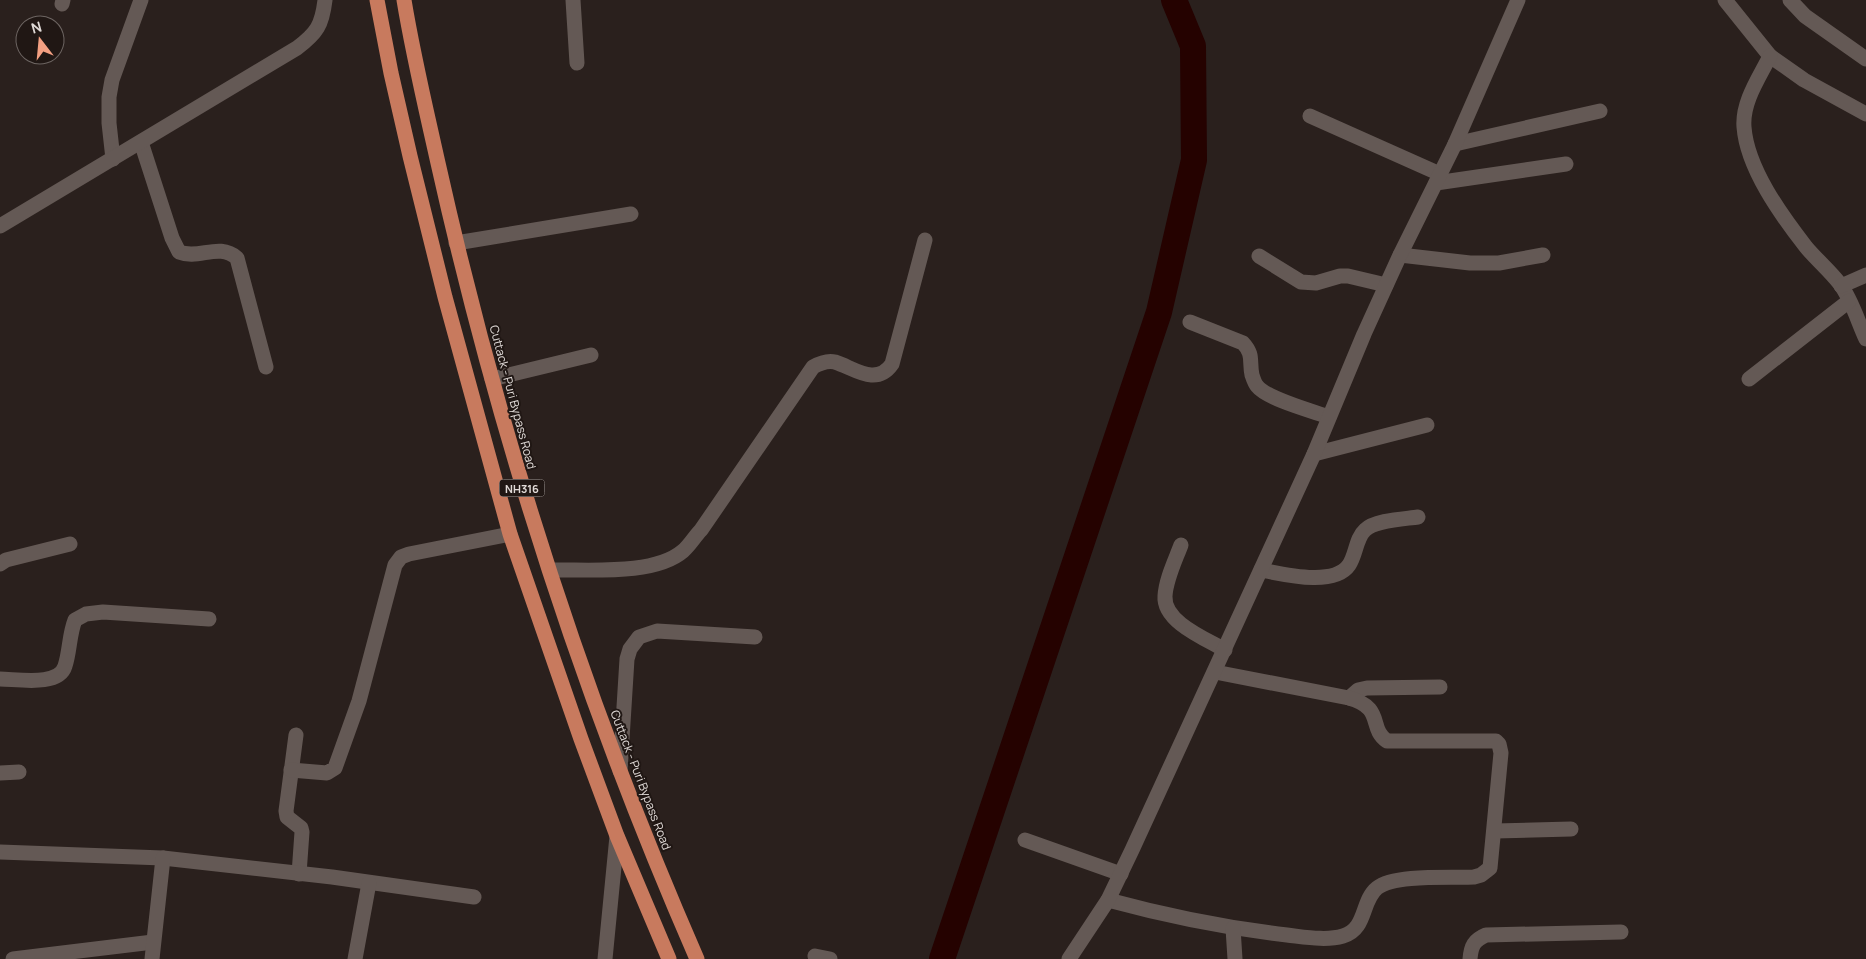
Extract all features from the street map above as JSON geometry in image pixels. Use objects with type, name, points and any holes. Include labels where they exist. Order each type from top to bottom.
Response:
[{"type":"highway","name":"NH316","points":[[377,0],[391,73],[426,222],[510,534],[581,739],[617,836],[669,959]]},
{"type":"highway","name":"Cuttack - Puri Bypass Road","points":[[404,0],[456,244],[522,486],[620,771],[697,959]]},
{"type":"street","points":[[113,159],[109,123],[109,97],[112,80],[141,0]]},
{"type":"street","points":[[0,226],[297,48],[312,36],[320,25],[325,0]]},
{"type":"street","points":[[573,0],[577,63]]},
{"type":"street","points":[[1070,959],[1108,900],[1121,874],[1314,454],[1386,285],[1455,144],[1518,0]]},
{"type":"street","points":[[1724,0],[1770,56],[1804,80],[1866,114]]},
{"type":"street","points":[[1790,0],[1805,16],[1866,59]]},
{"type":"street","points":[[1770,56],[1748,100],[1744,126],[1749,154],[1760,179],[1807,248],[1841,286],[1866,340]]},
{"type":"street","points":[[1455,144],[1600,111]]},
{"type":"street","points":[[1310,116],[1438,179],[1566,164]]},
{"type":"street","points":[[141,142],[172,238],[179,252],[187,255],[220,250],[230,252],[237,258],[266,367]]},
{"type":"street","points":[[456,244],[631,214]]},
{"type":"street","points":[[550,570],[639,568],[660,563],[683,551],[701,530],[813,367],[822,362],[834,361],[855,371],[868,374],[878,374],[887,371],[892,364],[925,240]]},
{"type":"street","points":[[1400,255],[1470,263],[1499,264],[1543,256]]},
{"type":"street","points":[[1259,256],[1301,282],[1316,283],[1340,276],[1348,276],[1386,285]]},
{"type":"street","points":[[1841,286],[1866,275]]},
{"type":"street","points":[[1749,379],[1849,300]]},
{"type":"street","points":[[1190,322],[1242,343],[1251,355],[1252,376],[1257,386],[1270,396],[1328,418]]},
{"type":"street","points":[[492,379],[591,355]]},
{"type":"street","points":[[1314,454],[1427,425]]},
{"type":"street","points":[[1261,570],[1292,576],[1324,578],[1336,575],[1350,564],[1365,530],[1375,524],[1418,518]]},
{"type":"street","points":[[296,770],[327,773],[335,768],[338,763],[359,701],[395,565],[401,557],[510,534]]},
{"type":"street","points":[[0,564],[6,560],[70,544]]},
{"type":"street","points":[[1181,545],[1164,598],[1167,607],[1171,616],[1182,625],[1225,650]]},
{"type":"street","points":[[0,678],[49,680],[60,675],[65,668],[71,630],[75,620],[86,614],[103,612],[209,619]]},
{"type":"street","points":[[620,771],[627,659],[630,649],[639,637],[657,631],[755,637]]},
{"type":"street","points":[[1108,900],[1161,915],[1232,928],[1327,938],[1345,936],[1354,930],[1360,922],[1372,893],[1379,886],[1393,880],[1474,877],[1487,872],[1492,862],[1501,753],[1496,740],[1387,741],[1379,733],[1377,721],[1364,703],[1349,698],[1215,672]]},
{"type":"street","points":[[1349,698],[1358,690],[1367,688],[1440,687]]},
{"type":"street","points":[[296,735],[296,770],[286,811],[287,817],[301,828],[302,832],[299,874]]},
{"type":"street","points":[[0,773],[18,772]]},
{"type":"street","points":[[1495,831],[1571,829]]},
{"type":"street","points":[[606,959],[617,836]]},
{"type":"street","points":[[1025,840],[1121,874]]},
{"type":"street","points":[[0,852],[163,858],[474,897]]},
{"type":"street","points":[[152,959],[163,858]]},
{"type":"street","points":[[355,959],[369,883]]},
{"type":"street","points":[[1232,928],[1235,959]]},
{"type":"street","points":[[1470,959],[1471,947],[1477,939],[1486,935],[1622,932]]},
{"type":"street","points":[[13,959],[112,953],[153,942]]},
{"type":"street","points":[[815,956],[830,959]]},
{"type":"waterway","points":[[942,959],[1159,312],[1194,160],[1193,46],[1174,0]]}]
